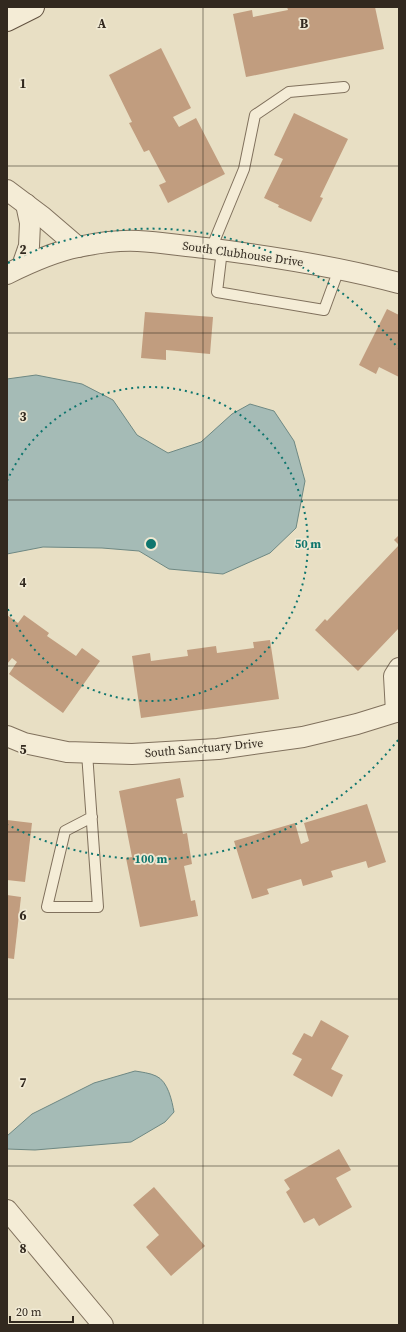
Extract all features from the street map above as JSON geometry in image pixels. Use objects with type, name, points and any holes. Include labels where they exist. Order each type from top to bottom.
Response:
[{"type":"main road","points":[[7,20],[33,7]]},
{"type":"street","points":[[7,190],[43,217],[78,247]]},
{"type":"street","name":"South Clubhouse Drive","points":[[15,270],[29,246],[30,223],[26,204]]},
{"type":"street","name":"South Clubhouse Drive","points":[[15,270],[63,251],[78,247],[138,241],[217,249],[398,279]]},
{"type":"street","points":[[398,711],[394,676],[399,668]]},
{"type":"street","name":"South Sanctuary Drive","points":[[7,736],[24,743],[67,752],[132,754],[218,749],[303,736],[357,724],[398,711]]},
{"type":"street","points":[[7,1210],[103,1325]]},
{"type":"lane","points":[[339,269],[324,310],[218,292],[217,249],[244,169],[255,115],[289,92],[344,87]]},
{"type":"lane","points":[[87,753],[92,817],[98,907],[48,907],[65,831],[92,817]]},
{"type":"water","points":[[36,375],[82,384],[113,400],[137,435],[168,453],[201,442],[232,414],[250,404],[274,411],[294,441],[305,481],[296,528],[270,553],[223,574],[169,569],[139,551],[102,548],[43,547],[7,554],[7,379]]},
{"type":"water","points":[[135,1071],[156,1076],[164,1082],[171,1097],[174,1112],[165,1122],[131,1142],[35,1150],[7,1149],[7,1136],[32,1114],[94,1083]]},
{"type":"building","points":[[287,7],[375,7],[384,49],[246,77],[233,14],[252,10],[253,17],[288,10]]},
{"type":"building","points":[[161,48],[191,108],[173,117],[179,127],[196,118],[225,174],[168,203],[159,185],[166,182],[149,150],[144,152],[129,123],[132,122],[109,75]]},
{"type":"building","points":[[294,113],[348,139],[320,197],[323,198],[311,222],[278,207],[279,205],[264,198],[283,159],[274,155]]},
{"type":"building","points":[[387,309],[399,315],[399,377],[379,367],[376,374],[359,365]]},
{"type":"building","points":[[145,312],[213,317],[210,354],[166,350],[166,360],[141,358]]},
{"type":"building","points":[[399,535],[399,545],[394,540]]},
{"type":"building","points":[[399,545],[399,628],[358,671],[315,630],[325,619],[327,621]]},
{"type":"building","points":[[7,615],[18,623],[24,615],[49,633],[47,636],[76,656],[82,648],[100,661],[63,713],[9,674],[17,662],[12,658],[7,664]]},
{"type":"building","points":[[270,640],[279,699],[141,718],[132,656],[150,653],[151,661],[188,656],[187,650],[216,646],[217,653],[254,648],[253,642]]},
{"type":"building","points":[[180,778],[184,797],[176,799],[183,834],[187,833],[192,864],[184,866],[191,901],[195,900],[198,916],[140,927],[126,858],[132,857],[119,791]]},
{"type":"building","points":[[367,804],[386,862],[368,868],[366,861],[331,871],[333,877],[303,886],[301,879],[267,889],[269,894],[252,899],[234,841],[295,823],[301,844],[309,841],[304,823]]},
{"type":"building","points":[[7,820],[32,823],[25,882],[7,880]]},
{"type":"building","points":[[7,895],[21,897],[14,959],[7,958]]},
{"type":"building","points":[[321,1020],[349,1036],[331,1069],[343,1075],[332,1097],[293,1075],[302,1059],[292,1054],[304,1033],[312,1037]]},
{"type":"building","points":[[339,1149],[351,1170],[336,1178],[352,1207],[319,1226],[314,1218],[304,1223],[286,1192],[290,1189],[284,1180]]},
{"type":"building","points":[[154,1187],[205,1246],[171,1276],[146,1247],[159,1235],[133,1205]]}]
